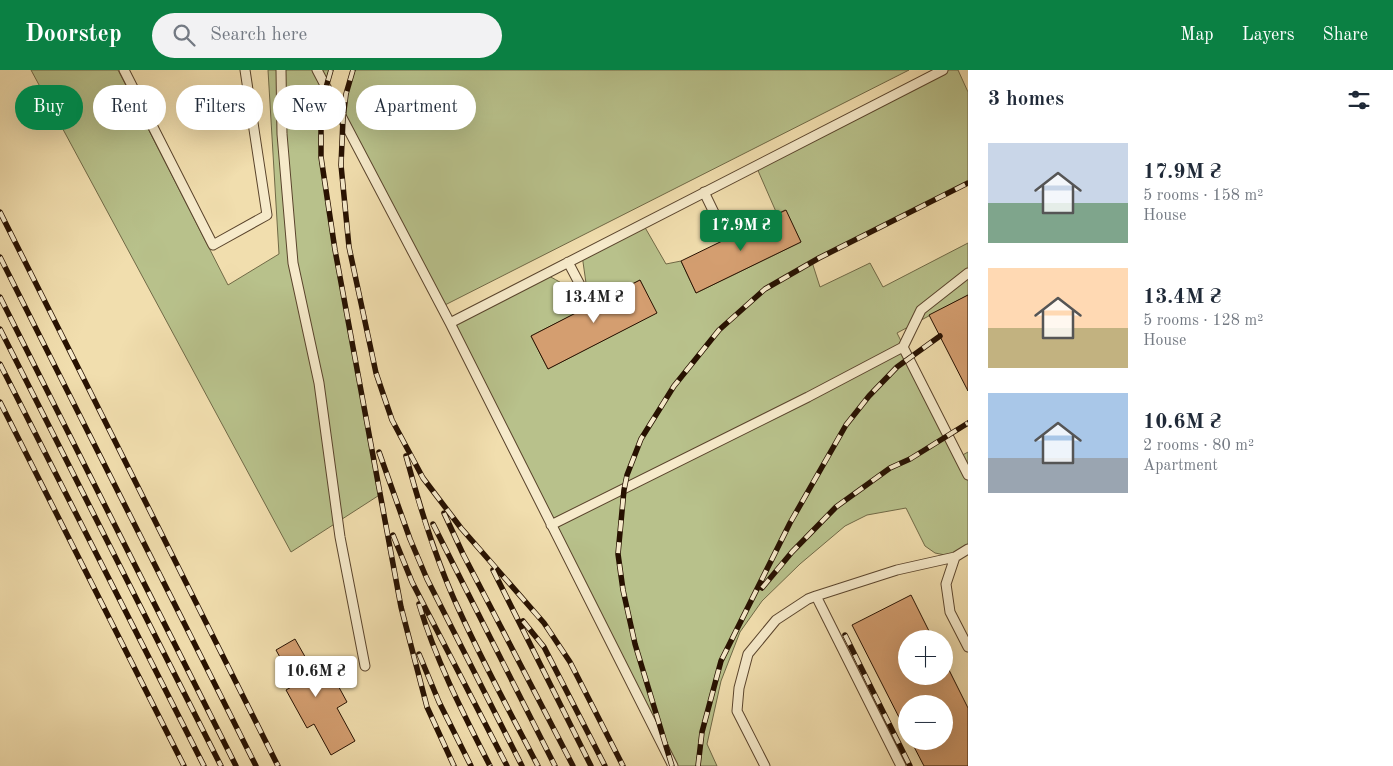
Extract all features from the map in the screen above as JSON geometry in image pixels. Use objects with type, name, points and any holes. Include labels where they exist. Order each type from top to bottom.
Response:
[{"type":"lane","points":[[124,70],[214,245],[267,215],[245,70]]},
{"type":"lane","points":[[281,70],[282,134],[293,263],[319,383],[340,537],[365,666]]},
{"type":"lane","points":[[317,70],[450,323],[673,766]]},
{"type":"lane","points":[[450,323],[943,70]]},
{"type":"lane","points":[[704,192],[720,225]]},
{"type":"lane","points":[[568,262],[588,300]]},
{"type":"lane","points":[[552,526],[808,397],[902,346],[921,310],[968,273]]},
{"type":"lane","points":[[902,346],[968,474]]},
{"type":"lane","points":[[765,766],[737,711],[739,688],[748,654],[776,620],[808,599],[816,596],[897,570],[955,557],[968,549]]},
{"type":"lane","points":[[955,557],[946,584],[948,602],[950,612],[968,647]]},
{"type":"lane","points":[[816,596],[901,766]]},
{"type":"green space","points":[[31,70],[118,70],[126,85],[93,85],[93,130],[149,130],[228,285],[279,254],[268,70],[331,70],[327,85],[273,85],[273,130],[321,130],[321,157],[335,250],[381,494],[291,552],[63,130],[83,130],[83,85],[39,85]]},
{"type":"green space","points":[[353,70],[909,70],[441,307],[346,125],[346,94]]},
{"type":"green space","points":[[943,70],[958,70],[968,92],[968,183],[812,262],[820,287],[870,263],[883,287],[968,243],[968,295],[897,333],[959,457],[968,452],[968,549],[955,557],[935,553],[925,546],[906,508],[867,515],[845,526],[800,564],[762,601],[740,632],[721,681],[707,744],[717,766],[672,766],[450,323],[545,274],[568,288],[582,310],[531,336],[548,369],[656,313],[640,280],[597,302],[586,283],[582,255],[643,224],[666,264],[681,261],[696,293],[801,242],[785,210],[777,214],[756,166]]},
{"type":"building","points":[[786,210],[801,242],[696,293],[681,261]]},
{"type":"building","points":[[640,280],[657,313],[548,369],[531,336]]},
{"type":"building","points":[[968,295],[968,391],[929,315]]},
{"type":"building","points":[[911,595],[928,630],[898,630],[898,685],[953,685],[953,678],[968,708],[968,766],[924,766],[916,750],[953,750],[953,695],[898,695],[898,715],[852,625]]},
{"type":"building","points":[[295,639],[316,676],[329,669],[347,702],[337,708],[355,741],[331,755],[314,724],[307,728],[286,690],[295,685],[276,650]]},
{"type":"railway","points":[[331,70],[321,105],[321,157],[335,250],[401,607],[427,707],[454,766]]},
{"type":"railway","points":[[353,70],[346,94],[341,165],[349,247],[376,373],[392,420],[423,478],[461,528],[544,623],[570,662],[623,766]]},
{"type":"railway","points":[[672,766],[635,644],[623,590],[618,554],[624,490],[627,475],[641,439],[674,386],[719,330],[765,289],[819,258],[968,183]]},
{"type":"railway","points":[[0,212],[278,766]]},
{"type":"railway","points":[[0,257],[256,766]]},
{"type":"railway","points":[[0,297],[236,766]]},
{"type":"railway","points":[[0,329],[221,766]]},
{"type":"railway","points":[[698,766],[702,732],[721,661],[790,523],[846,425],[869,396],[897,367],[940,336]]},
{"type":"railway","points":[[0,364],[204,766]]},
{"type":"railway","points":[[0,402],[184,766]]},
{"type":"railway","points":[[762,588],[792,552],[836,507],[890,468],[910,459],[968,423]]},
{"type":"railway","points":[[379,452],[410,539],[427,579],[522,766]]},
{"type":"railway","points":[[406,456],[429,534],[443,573],[487,669],[538,766]]},
{"type":"railway","points":[[444,513],[463,554],[573,766]]},
{"type":"railway","points":[[433,524],[555,766]]},
{"type":"railway","points":[[393,535],[412,582],[507,766]]},
{"type":"railway","points":[[493,570],[591,766]]},
{"type":"railway","points":[[419,604],[433,646],[490,766]]},
{"type":"railway","points":[[523,621],[544,647],[605,766]]},
{"type":"railway","points":[[845,635],[910,766]]},
{"type":"railway","points":[[419,654],[439,702],[471,766]]}]
